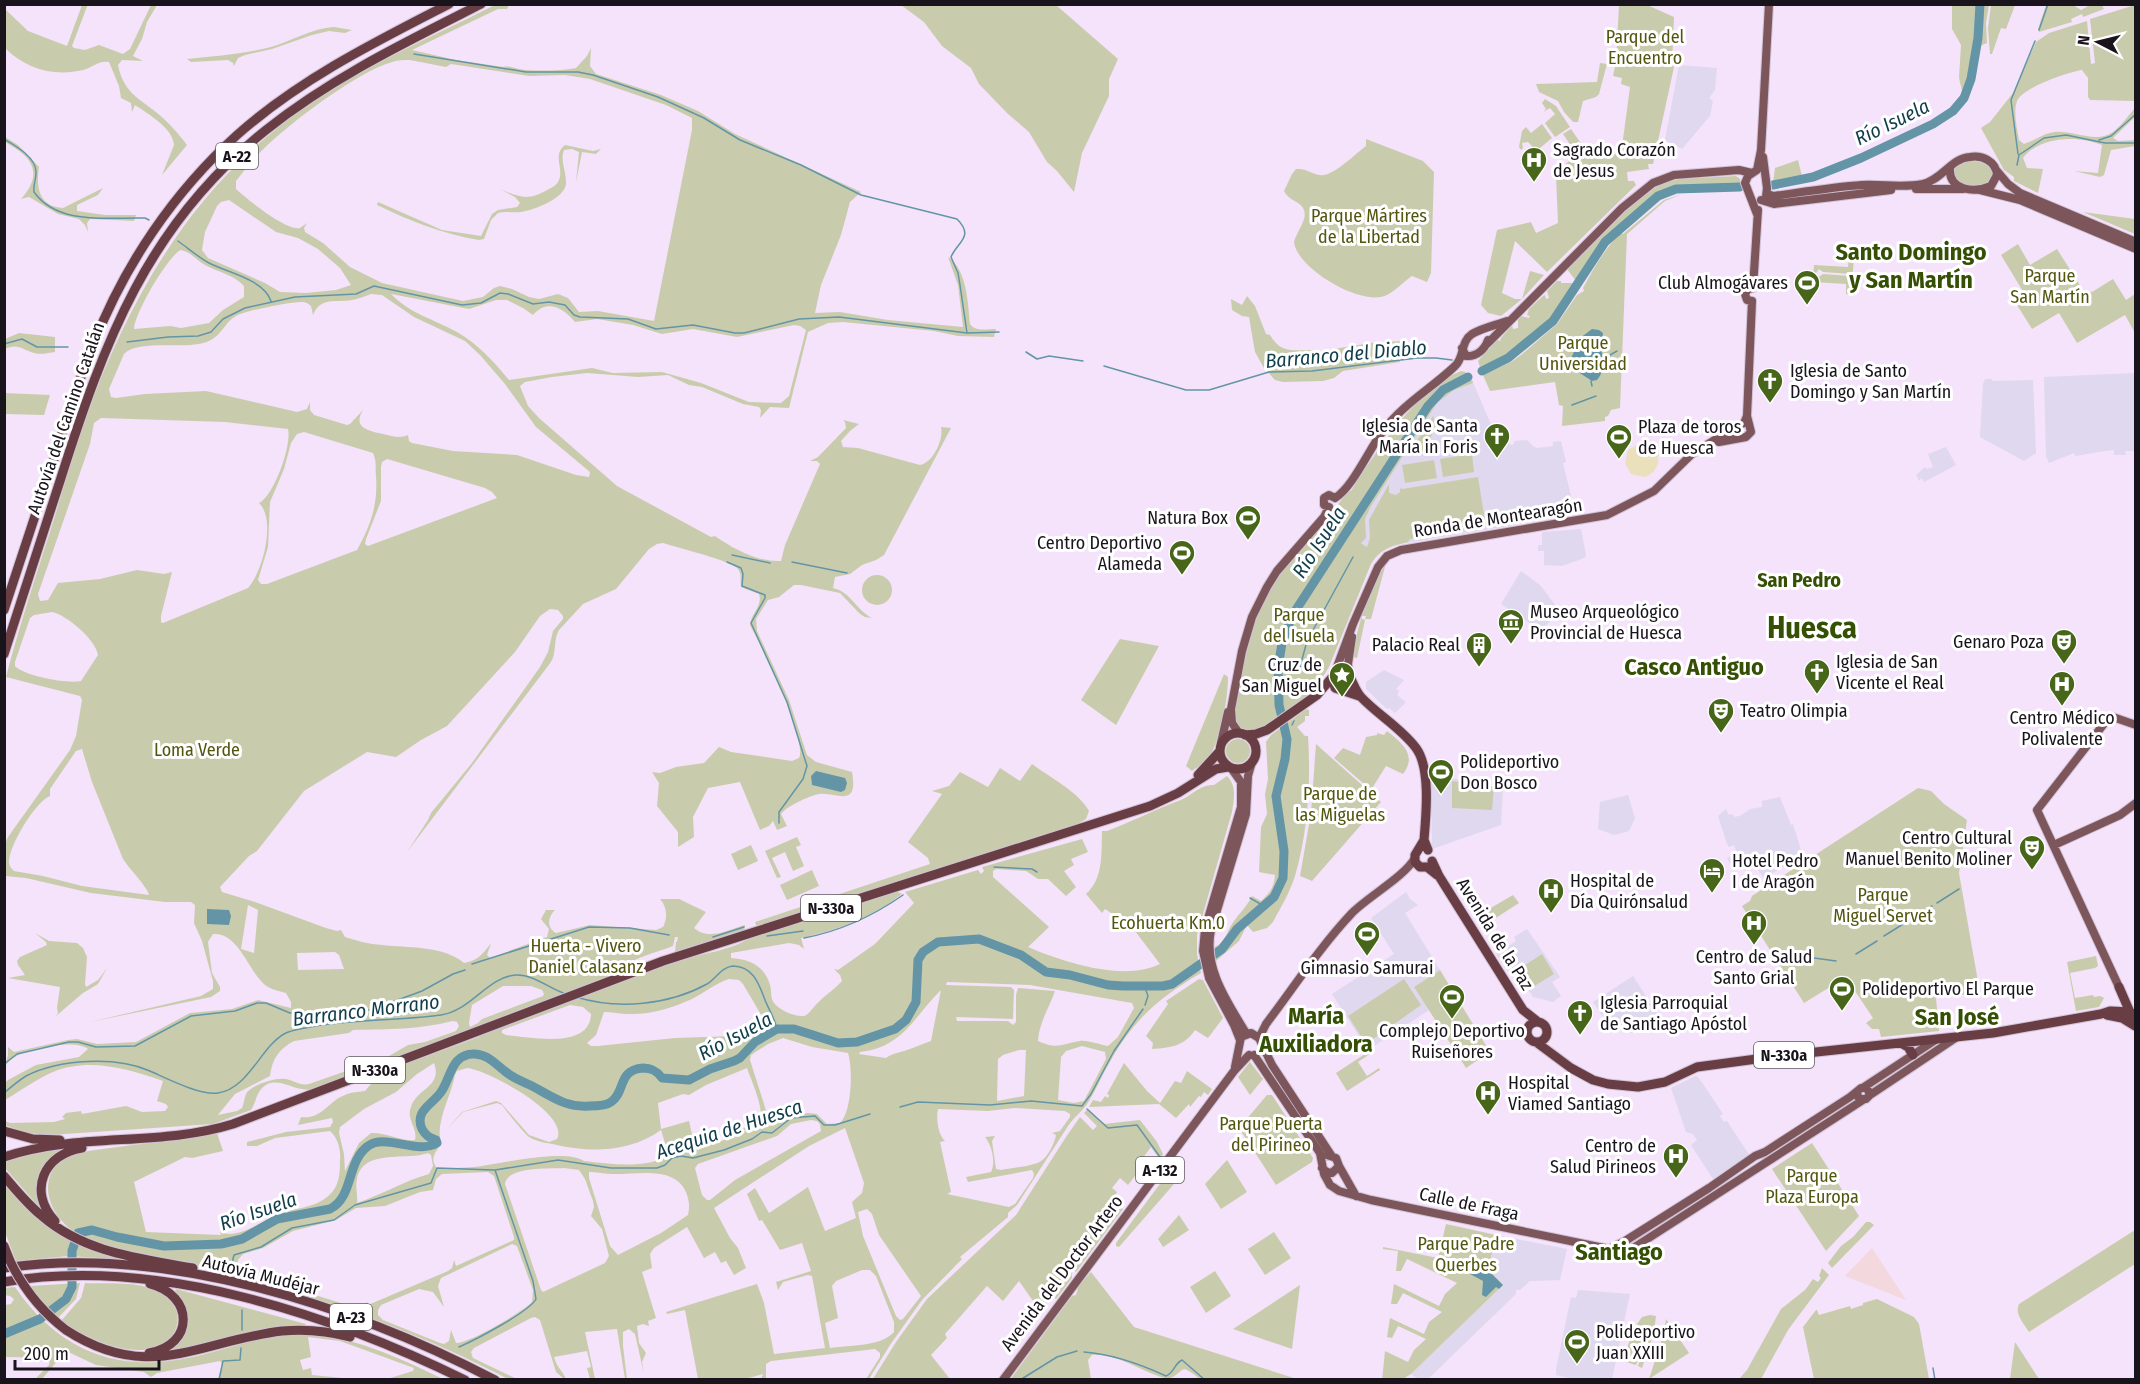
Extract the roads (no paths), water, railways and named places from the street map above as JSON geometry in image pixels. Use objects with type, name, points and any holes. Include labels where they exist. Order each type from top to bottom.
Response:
[{"type":"highway","name":"Autovía del Camino Catalán","points":[[4,610],[74,396],[98,333],[127,274],[159,224],[204,168],[247,128],[303,85],[373,43],[449,4]]},
{"type":"highway","name":"Autovía del Camino Catalán","points":[[4,654],[87,398],[115,327],[152,258],[182,216],[228,164],[264,132],[320,91],[382,55],[481,4]]},
{"type":"highway","points":[[1362,698],[1334,686],[1333,677],[1341,671],[1350,678],[1362,698],[1419,753],[1424,772],[1423,856]]},
{"type":"highway","name":"N-330a","points":[[1124,814],[1186,783],[1200,773],[1228,735],[1256,734],[1269,729],[1317,695],[1333,677]]},
{"type":"highway","name":"N-330a","points":[[1317,695],[1349,686],[1350,678]]},
{"type":"highway","points":[[1254,759],[1258,744],[1269,729]]},
{"type":"highway","points":[[1242,734],[1254,744],[1254,759]]},
{"type":"highway","points":[[1220,748],[1222,760],[1230,768]]},
{"type":"highway","name":"N-330a","points":[[108,1140],[202,1131],[233,1124],[663,961],[1124,814],[1163,800],[1216,769],[1242,769],[1254,759]]},
{"type":"highway","name":"Avenida de la Paz","points":[[1423,856],[1439,876],[1523,1010],[1527,1028]]},
{"type":"highway","points":[[2119,987],[2132,1012],[2136,1027]]},
{"type":"highway","points":[[2119,987],[2118,1004],[2108,1014],[2126,1020],[2136,1027]]},
{"type":"highway","name":"Avenida de la Paz","points":[[1523,1010],[1537,1021]]},
{"type":"highway","name":"N-330a","points":[[1527,1028],[1528,1037],[1571,1068],[1593,1080],[1620,1086],[1638,1086],[1659,1084],[1697,1067],[1957,1037],[2132,1012]]},
{"type":"highway","points":[[1527,1028],[1531,1023],[1537,1021]]},
{"type":"highway","name":"N-330a","points":[[1537,1021],[1545,1026],[1546,1036],[1556,1056]]},
{"type":"highway","points":[[1536,1042],[1542,1041],[1546,1036]]},
{"type":"highway","points":[[1900,1043],[1908,1047],[1913,1056]]},
{"type":"highway","points":[[4,1131],[33,1139],[77,1139],[85,1142]]},
{"type":"highway","points":[[4,1157],[38,1148],[108,1140]]},
{"type":"highway","points":[[60,1230],[42,1200],[41,1186],[45,1173],[52,1162],[64,1153],[99,1145],[108,1140]]},
{"type":"highway","points":[[4,1176],[33,1209],[60,1230],[79,1240],[108,1251],[271,1288],[275,1294]]},
{"type":"highway","points":[[5,1247],[6,1261],[33,1300],[48,1316],[66,1330],[105,1349],[132,1356],[165,1356],[193,1352],[264,1334],[305,1330],[343,1335],[401,1355],[409,1354]]},
{"type":"highway","name":"Autovía Mudéjar","points":[[6,1261],[93,1262],[176,1272],[275,1294],[375,1325],[439,1352],[495,1380]]},
{"type":"highway","name":"Autovía Mudéjar","points":[[4,1282],[93,1275],[174,1282],[257,1302],[336,1326],[409,1354],[465,1380]]},
{"type":"highway","points":[[103,1275],[107,1280],[143,1282],[167,1290],[178,1301],[183,1318],[176,1340],[161,1350],[138,1354],[105,1349]]},
{"type":"main road","points":[[1746,421],[1739,424],[1739,434],[1746,437],[1751,432],[1746,421],[1752,301],[1758,294],[1753,288],[1758,213],[1765,181],[1761,150],[1769,4]]},
{"type":"main road","points":[[1746,183],[1748,176],[1754,173],[1761,150]]},
{"type":"main road","points":[[1760,199],[1860,185],[1917,185],[1934,180],[1957,160],[1972,156],[1991,162],[2006,182],[2020,193],[2136,242]]},
{"type":"main road","points":[[1950,168],[1950,177],[1954,183],[1972,190],[1990,186],[1996,179],[1997,171]]},
{"type":"main road","points":[[1220,748],[1245,640],[1258,603],[1277,571],[1324,517],[1329,507],[1335,504],[1335,498],[1344,490],[1379,436],[1394,418],[1449,371],[1475,355],[1626,204],[1653,183],[1674,175],[1743,170],[1754,173],[1765,181]]},
{"type":"main road","points":[[1734,171],[1742,176],[1760,199],[1774,204]]},
{"type":"main road","points":[[1758,213],[1763,206],[1774,204],[1889,190],[1972,190],[1999,193],[2020,200],[2136,249]]},
{"type":"main road","points":[[1449,371],[1460,360],[1462,348],[1469,337],[1510,320]]},
{"type":"main road","points":[[1479,331],[1487,333],[1489,339],[1487,344]]},
{"type":"main road","points":[[1462,348],[1467,356],[1475,355]]},
{"type":"main road","name":"Ronda de Montearagón","points":[[1333,677],[1360,608],[1378,567],[1385,557],[1392,553],[1604,516],[1650,494],[1665,482],[1678,466],[1699,450],[1739,434]]},
{"type":"main road","name":"Ronda de Montearagón","points":[[1350,678],[1349,655],[1360,608]]},
{"type":"main road","points":[[1233,694],[1231,717],[1242,734]]},
{"type":"main road","points":[[2119,987],[2037,810],[2110,716],[2136,725]]},
{"type":"main road","points":[[1210,925],[1245,820],[1248,776],[1254,759]]},
{"type":"main road","points":[[1230,768],[1241,782],[1241,807],[1203,951],[1212,977],[1252,1055]]},
{"type":"main road","points":[[2054,845],[2120,815],[2136,804]]},
{"type":"main road","name":"A-132","points":[[1252,1055],[1260,1049],[1260,1041],[1266,1024],[1339,927],[1357,908],[1423,856]]},
{"type":"main road","name":"A-132","points":[[1244,1039],[1266,1024]]},
{"type":"main road","points":[[1244,1039],[1254,1034],[1260,1041]]},
{"type":"main road","points":[[1809,1128],[1866,1098],[1957,1037]]},
{"type":"main road","name":"Avenida del Doctor Artero","points":[[1234,1071],[1244,1039]]},
{"type":"main road","points":[[1672,1223],[1714,1190],[1938,1039]]},
{"type":"main road","name":"Calle de Fraga","points":[[1260,1041],[1325,1160],[1330,1185],[1340,1191],[1576,1243],[1605,1249],[1613,1248],[1616,1255],[1621,1255],[1672,1223]]},
{"type":"main road","name":"Avenida del Doctor Artero","points":[[1003,1380],[1234,1071],[1252,1055]]},
{"type":"main road","name":"Calle de Fraga","points":[[1252,1055],[1325,1160]]},
{"type":"main road","points":[[1861,1089],[1869,1090],[1866,1098]]},
{"type":"main road","points":[[1339,1166],[1332,1173],[1325,1171],[1325,1160],[1338,1159],[1339,1166],[1356,1196]]},
{"type":"main road","points":[[1613,1248],[1714,1190]]},
{"type":"main road","points":[[1667,1215],[1674,1215],[1672,1223]]},
{"type":"water","points":[[1592,329],[1603,333],[1601,348],[1604,363],[1602,363],[1599,378],[1592,381],[1572,368],[1569,363],[1580,338]]},
{"type":"water","points":[[816,771],[845,778],[847,783],[845,790],[841,792],[812,785],[811,776]]},
{"type":"water","points":[[207,909],[229,910],[231,916],[229,925],[207,924]]},
{"type":"water","points":[[1472,1270],[1488,1270],[1503,1285],[1499,1289],[1496,1287],[1486,1297],[1482,1295],[1483,1281],[1470,1274]]},
{"type":"waterway","name":"Río Isuela","points":[[1773,185],[1813,177],[1861,158],[1933,124],[1953,111],[1964,98],[1971,79],[1978,38],[1980,4]]},
{"type":"waterway","points":[[2039,30],[2048,4]]},
{"type":"waterway","points":[[2018,154],[2011,100],[2035,41]]},
{"type":"waterway","points":[[414,54],[526,72],[578,72],[593,75],[658,97],[704,118],[740,140],[801,165],[861,195],[957,219],[965,235],[951,257],[958,273],[967,333]]},
{"type":"waterway","points":[[2099,140],[2111,136],[2136,114]]},
{"type":"waterway","points":[[2017,165],[2019,155],[2044,138],[2066,135],[2105,143],[2136,143]]},
{"type":"waterway","points":[[4,139],[25,153],[33,162],[36,173],[34,192],[44,203],[56,210],[85,217],[145,218],[149,220]]},
{"type":"waterway","name":"Río Isuela","points":[[1482,371],[1508,358],[1553,321],[1605,242],[1658,196],[1676,189],[1740,187]]},
{"type":"waterway","points":[[178,241],[209,263],[261,287],[271,301]]},
{"type":"waterway","name":"Barranco del Diablo","points":[[127,342],[198,336],[211,332],[223,319],[245,308],[295,297],[356,294],[374,286],[462,305],[481,303],[500,293],[508,294],[533,304],[549,302],[565,305],[574,315],[580,317],[628,319],[656,329],[693,325],[744,333],[799,319],[839,317],[967,333],[999,332]]},
{"type":"waterway","name":"Barranco del Diablo","points":[[4,344],[22,339],[37,347],[68,347]]},
{"type":"waterway","points":[[1603,359],[1617,351]]},
{"type":"waterway","name":"Barranco del Diablo","points":[[1026,352],[1037,359],[1049,356],[1083,361]]},
{"type":"waterway","name":"Barranco del Diablo","points":[[1104,366],[1186,390],[1209,390],[1269,372],[1312,371],[1417,358],[1452,360]]},
{"type":"waterway","name":"Río Isuela","points":[[4,1334],[40,1319],[66,1299],[72,1287],[72,1251],[78,1233],[92,1230],[164,1246],[221,1244],[242,1239],[277,1219],[330,1209],[338,1204],[343,1196],[356,1161],[368,1146],[383,1142],[420,1147],[437,1143],[423,1131],[420,1117],[441,1092],[456,1062],[467,1055],[484,1056],[514,1078],[565,1103],[580,1106],[603,1105],[616,1098],[625,1077],[635,1070],[649,1069],[662,1078],[689,1080],[740,1058],[755,1042],[777,1029],[794,1029],[838,1043],[857,1042],[895,1029],[906,1020],[916,1002],[918,960],[923,952],[938,942],[979,939],[1021,955],[1046,972],[1070,975],[1108,985],[1163,986],[1172,984],[1222,949],[1237,929],[1274,897],[1283,878],[1284,851],[1276,796],[1285,759],[1287,739],[1279,705],[1278,668],[1282,643],[1292,616],[1428,406],[1443,390],[1468,377]]},
{"type":"waterway","points":[[1591,381],[1592,386]]},
{"type":"waterway","points":[[1572,405],[1596,396]]},
{"type":"waterway","points":[[732,555],[770,563]]},
{"type":"waterway","points":[[1299,671],[1307,641],[1353,557]]},
{"type":"waterway","points":[[727,562],[741,568],[742,586],[765,595],[751,623],[787,702],[807,766],[803,779],[779,812],[779,823]]},
{"type":"waterway","points":[[792,562],[847,573]]},
{"type":"waterway","points":[[1292,725],[1294,721]]},
{"type":"waterway","points":[[994,867],[1032,869],[1037,872]]},
{"type":"waterway","points":[[1937,903],[1959,889]]},
{"type":"waterway","points":[[804,938],[856,922],[903,895]]},
{"type":"waterway","points":[[1250,898],[1264,906]]},
{"type":"waterway","points":[[1884,936],[1932,906]]},
{"type":"waterway","points":[[472,964],[589,927],[630,928],[669,935]]},
{"type":"waterway","points":[[713,937],[744,927]]},
{"type":"waterway","points":[[767,936],[803,931]]},
{"type":"waterway","points":[[1856,954],[1877,941]]},
{"type":"waterway","points":[[1778,953],[1836,961]]},
{"type":"waterway","name":"Barranco Morrano","points":[[576,997],[626,1004],[660,1001],[707,984],[729,967],[740,967],[746,969],[758,982],[777,1029]]},
{"type":"waterway","points":[[4,1064],[17,1054],[69,1042],[96,1047],[135,1046],[191,1016],[235,1011],[257,1003],[266,1003],[290,1013],[300,1013],[306,1019],[354,1014],[422,991],[465,970]]},
{"type":"waterway","name":"Barranco Morrano","points":[[4,1093],[26,1076],[39,1070],[88,1062],[136,1066],[202,1092],[218,1093],[238,1084],[276,1040],[293,1031],[343,1023],[441,1015],[462,1007],[496,981],[516,975],[535,979],[566,994]]},
{"type":"waterway","name":"Acequia de Huesca","points":[[1144,985],[1148,996],[1145,1005]]},
{"type":"waterway","name":"Acequia de Huesca","points":[[900,1107],[918,1102],[990,1105],[1031,1101],[1082,1106],[1114,1051],[1143,1009]]},
{"type":"waterway","points":[[1920,1017],[1937,1015]]},
{"type":"waterway","name":"Acequia de Huesca","points":[[1087,1109],[1108,1128],[1137,1125],[1160,1157]]},
{"type":"waterway","name":"Acequia de Huesca","points":[[459,1347],[513,1318],[536,1299],[533,1281],[495,1170],[558,1160],[611,1168],[657,1168],[665,1165],[672,1158],[681,1156],[693,1158],[724,1150],[752,1139],[762,1132],[772,1133],[791,1118],[815,1116],[824,1125],[835,1125],[870,1114]]},
{"type":"waterway","points":[[237,1275],[232,1263],[234,1255],[261,1247],[292,1228],[334,1220],[355,1205],[431,1183],[437,1168],[494,1170]]},
{"type":"waterway","points":[[242,1310],[242,1330]]},
{"type":"waterway","points":[[219,1380],[223,1361],[240,1360],[241,1348]]},
{"type":"waterway","points":[[1020,1380],[1057,1357],[1077,1351]]},
{"type":"waterway","points":[[1084,1352],[1126,1360],[1166,1376],[1182,1360],[1205,1380]]},
{"type":"waterway","points":[[1933,1368],[1935,1380]]},
{"type":"place","name":"Sagrado Corazón de Jesus","points":[[1534,183]]},
{"type":"place","name":"Club Almogávares","points":[[1807,306]]},
{"type":"place","name":"Iglesia de Santo Domingo y San Martín","points":[[1770,404]]},
{"type":"place","name":"Iglesia de Santa María in Foris","points":[[1497,459]]},
{"type":"place","name":"Plaza de toros de Huesca","points":[[1619,460]]},
{"type":"place","name":"Natura Box","points":[[1248,541]]},
{"type":"place","name":"Centro Deportivo Alameda","points":[[1182,576]]},
{"type":"place","name":"Museo Arqueológico Provincial de Huesca","points":[[1511,645]]},
{"type":"place","name":"Genaro Poza","points":[[2064,665]]},
{"type":"place","name":"Palacio Real","points":[[1479,668]]},
{"type":"place","name":"Iglesia de San Vicente el Real","points":[[1817,695]]},
{"type":"place","name":"Cruz de San Miguel","points":[[1342,698]]},
{"type":"place","name":"Centro Médico Polivalente","points":[[2062,707]]},
{"type":"place","name":"Teatro Olimpia","points":[[1721,734]]},
{"type":"place","name":"Polideportivo Don Bosco","points":[[1441,795]]},
{"type":"place","name":"Centro Cultural Manuel Benito Moliner","points":[[2032,871]]},
{"type":"place","name":"Hotel Pedro I de Aragón","points":[[1712,894]]},
{"type":"place","name":"Hospital de Día Quirónsalud","points":[[1551,914]]},
{"type":"place","name":"Centro de Salud Santo Grial","points":[[1754,946]]},
{"type":"place","name":"Gimnasio Samurai","points":[[1367,957]]},
{"type":"place","name":"Polideportivo El Parque","points":[[1842,1012]]},
{"type":"place","name":"Complejo Deportivo Ruiseñores","points":[[1452,1020]]},
{"type":"place","name":"Iglesia Parroquial de Santiago Apóstol","points":[[1580,1036]]},
{"type":"place","name":"Hospital Viamed Santiago","points":[[1488,1116]]},
{"type":"place","name":"Centro de Salud Pirineos","points":[[1676,1179]]},
{"type":"place","name":"Polideportivo Juan XXIII","points":[[1577,1365]]},
{"type":"district","name":"Santo Domingo y San Martín","points":[[1911,266]]},
{"type":"district","name":"San Pedro","points":[[1799,580]]},
{"type":"district","name":"Huesca","points":[[1812,628]]},
{"type":"district","name":"Casco Antiguo","points":[[1694,667]]},
{"type":"district","name":"San José","points":[[1957,1017]]},
{"type":"district","name":"María Auxiliadora","points":[[1316,1030]]},
{"type":"district","name":"Santiago","points":[[1619,1252]]},
{"type":"park label","name":"Parque del Encuentro","points":[[1645,47]]},
{"type":"park label","name":"Parque Mártires de la Libertad","points":[[1369,226]]},
{"type":"park label","name":"Parque San Martín","points":[[2050,286]]},
{"type":"park label","name":"Parque Universidad","points":[[1583,353]]},
{"type":"park label","name":"Parque del Isuela","points":[[1299,625]]},
{"type":"park label","name":"Loma Verde","points":[[197,750]]},
{"type":"park label","name":"Parque de las Miguelas","points":[[1340,804]]},
{"type":"park label","name":"Parque Miguel Servet","points":[[1883,905]]},
{"type":"park label","name":"Ecohuerta Km.0","points":[[1168,923]]},
{"type":"park label","name":"Huerta - Vivero Daniel Calasanz","points":[[586,956]]},
{"type":"park label","name":"Parque Puerta del Pirineo","points":[[1271,1134]]},
{"type":"park label","name":"Parque Plaza Europa","points":[[1812,1186]]},
{"type":"park label","name":"Parque Padre Querbes","points":[[1466,1254]]}]
